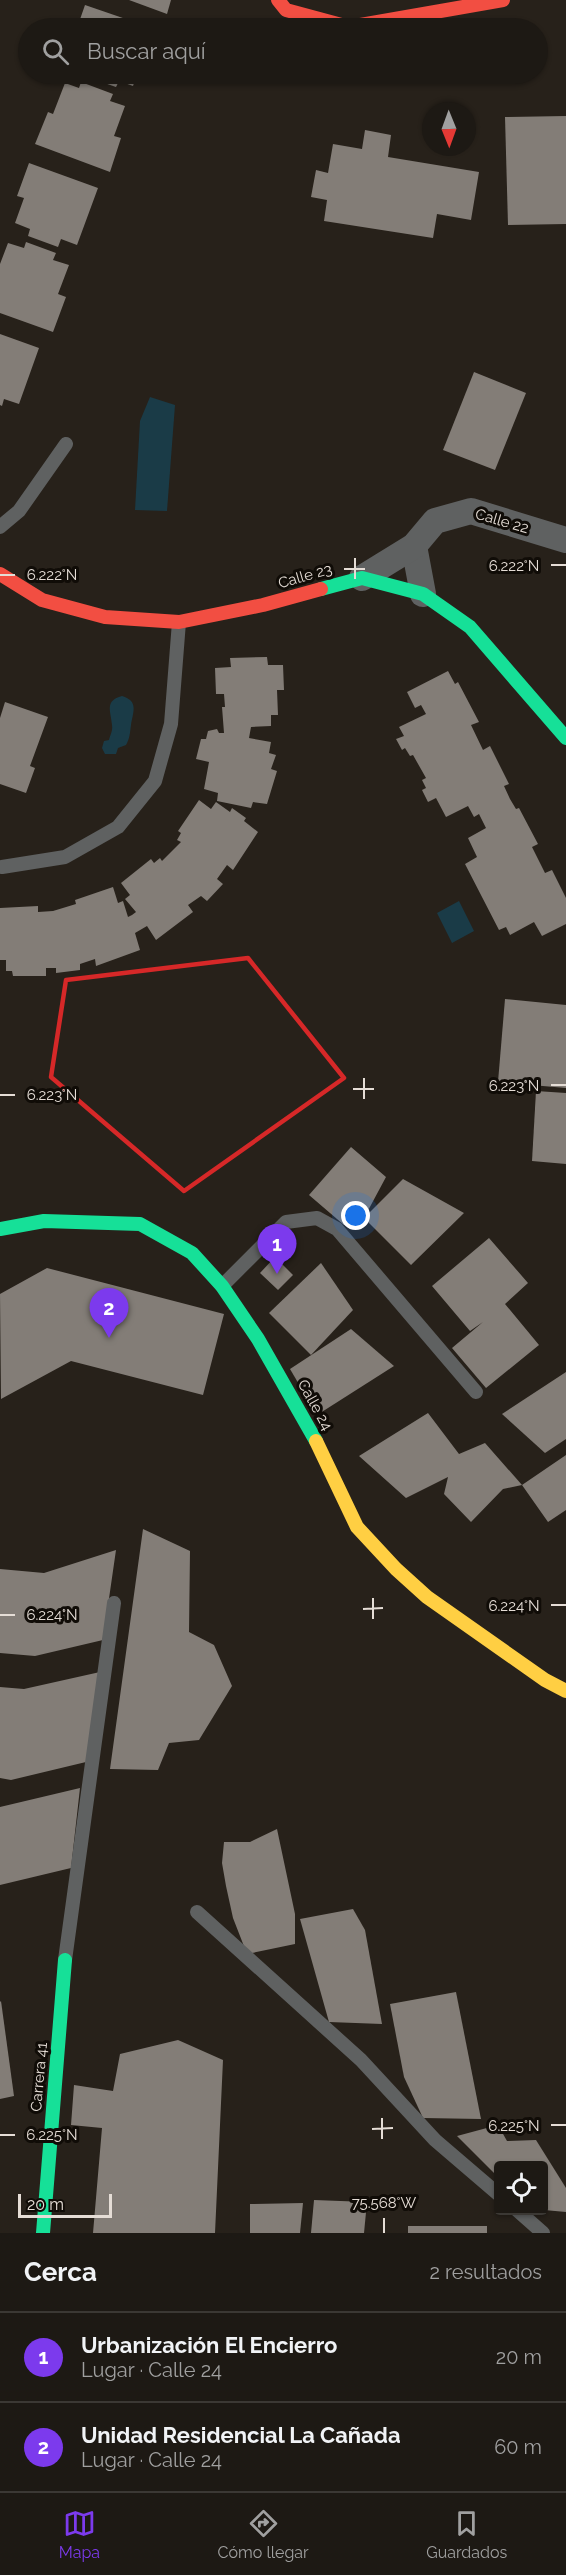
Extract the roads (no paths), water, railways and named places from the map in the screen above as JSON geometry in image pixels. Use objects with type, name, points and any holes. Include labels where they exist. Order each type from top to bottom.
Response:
[{"type":"street","points":[[408,18],[503,0]]},
{"type":"street","points":[[282,5],[321,18]]},
{"type":"street","name":"Calle 22","points":[[362,578],[414,546],[435,521],[471,511],[566,540]]},
{"type":"street","points":[[414,546],[423,594]]},
{"type":"street","name":"Calle 23","points":[[0,574],[42,600],[105,617],[179,622],[263,605],[362,578],[423,594],[470,627],[566,738]]},
{"type":"street","name":"Calle 24","points":[[0,1229],[44,1221],[140,1224],[192,1253],[222,1286],[258,1339],[306,1420],[357,1527],[396,1569],[428,1597],[545,1680],[566,1691]]},
{"type":"street","name":"Carrera 41","points":[[43,2233],[65,1960]]},
{"type":"lane","points":[[0,527],[19,511],[66,444]]},
{"type":"lane","points":[[2,867],[65,857],[118,827],[155,782],[171,724],[179,622]]},
{"type":"lane","points":[[222,1286],[286,1222],[317,1218],[337,1229],[476,1392]]},
{"type":"lane","points":[[65,1960],[114,1603]]},
{"type":"lane","points":[[197,1912],[361,2060],[435,2140],[494,2191]]},
{"type":"lane","points":[[522,2215],[543,2233]]},
{"type":"water","points":[[150,397],[175,405],[167,511],[135,510],[140,421]]},
{"type":"water","points":[[122,696],[131,701],[134,708],[129,737],[126,745],[118,748],[116,754],[105,754],[102,748],[104,741],[109,740],[112,729],[110,707],[116,698]]},
{"type":"water","points":[[459,901],[474,931],[452,943],[437,913]]},
{"type":"place","name":"Urbanización El Encierro","points":[[277,1274]]},
{"type":"place","name":"Unidad Residencial La Cañada","points":[[109,1338]]}]
